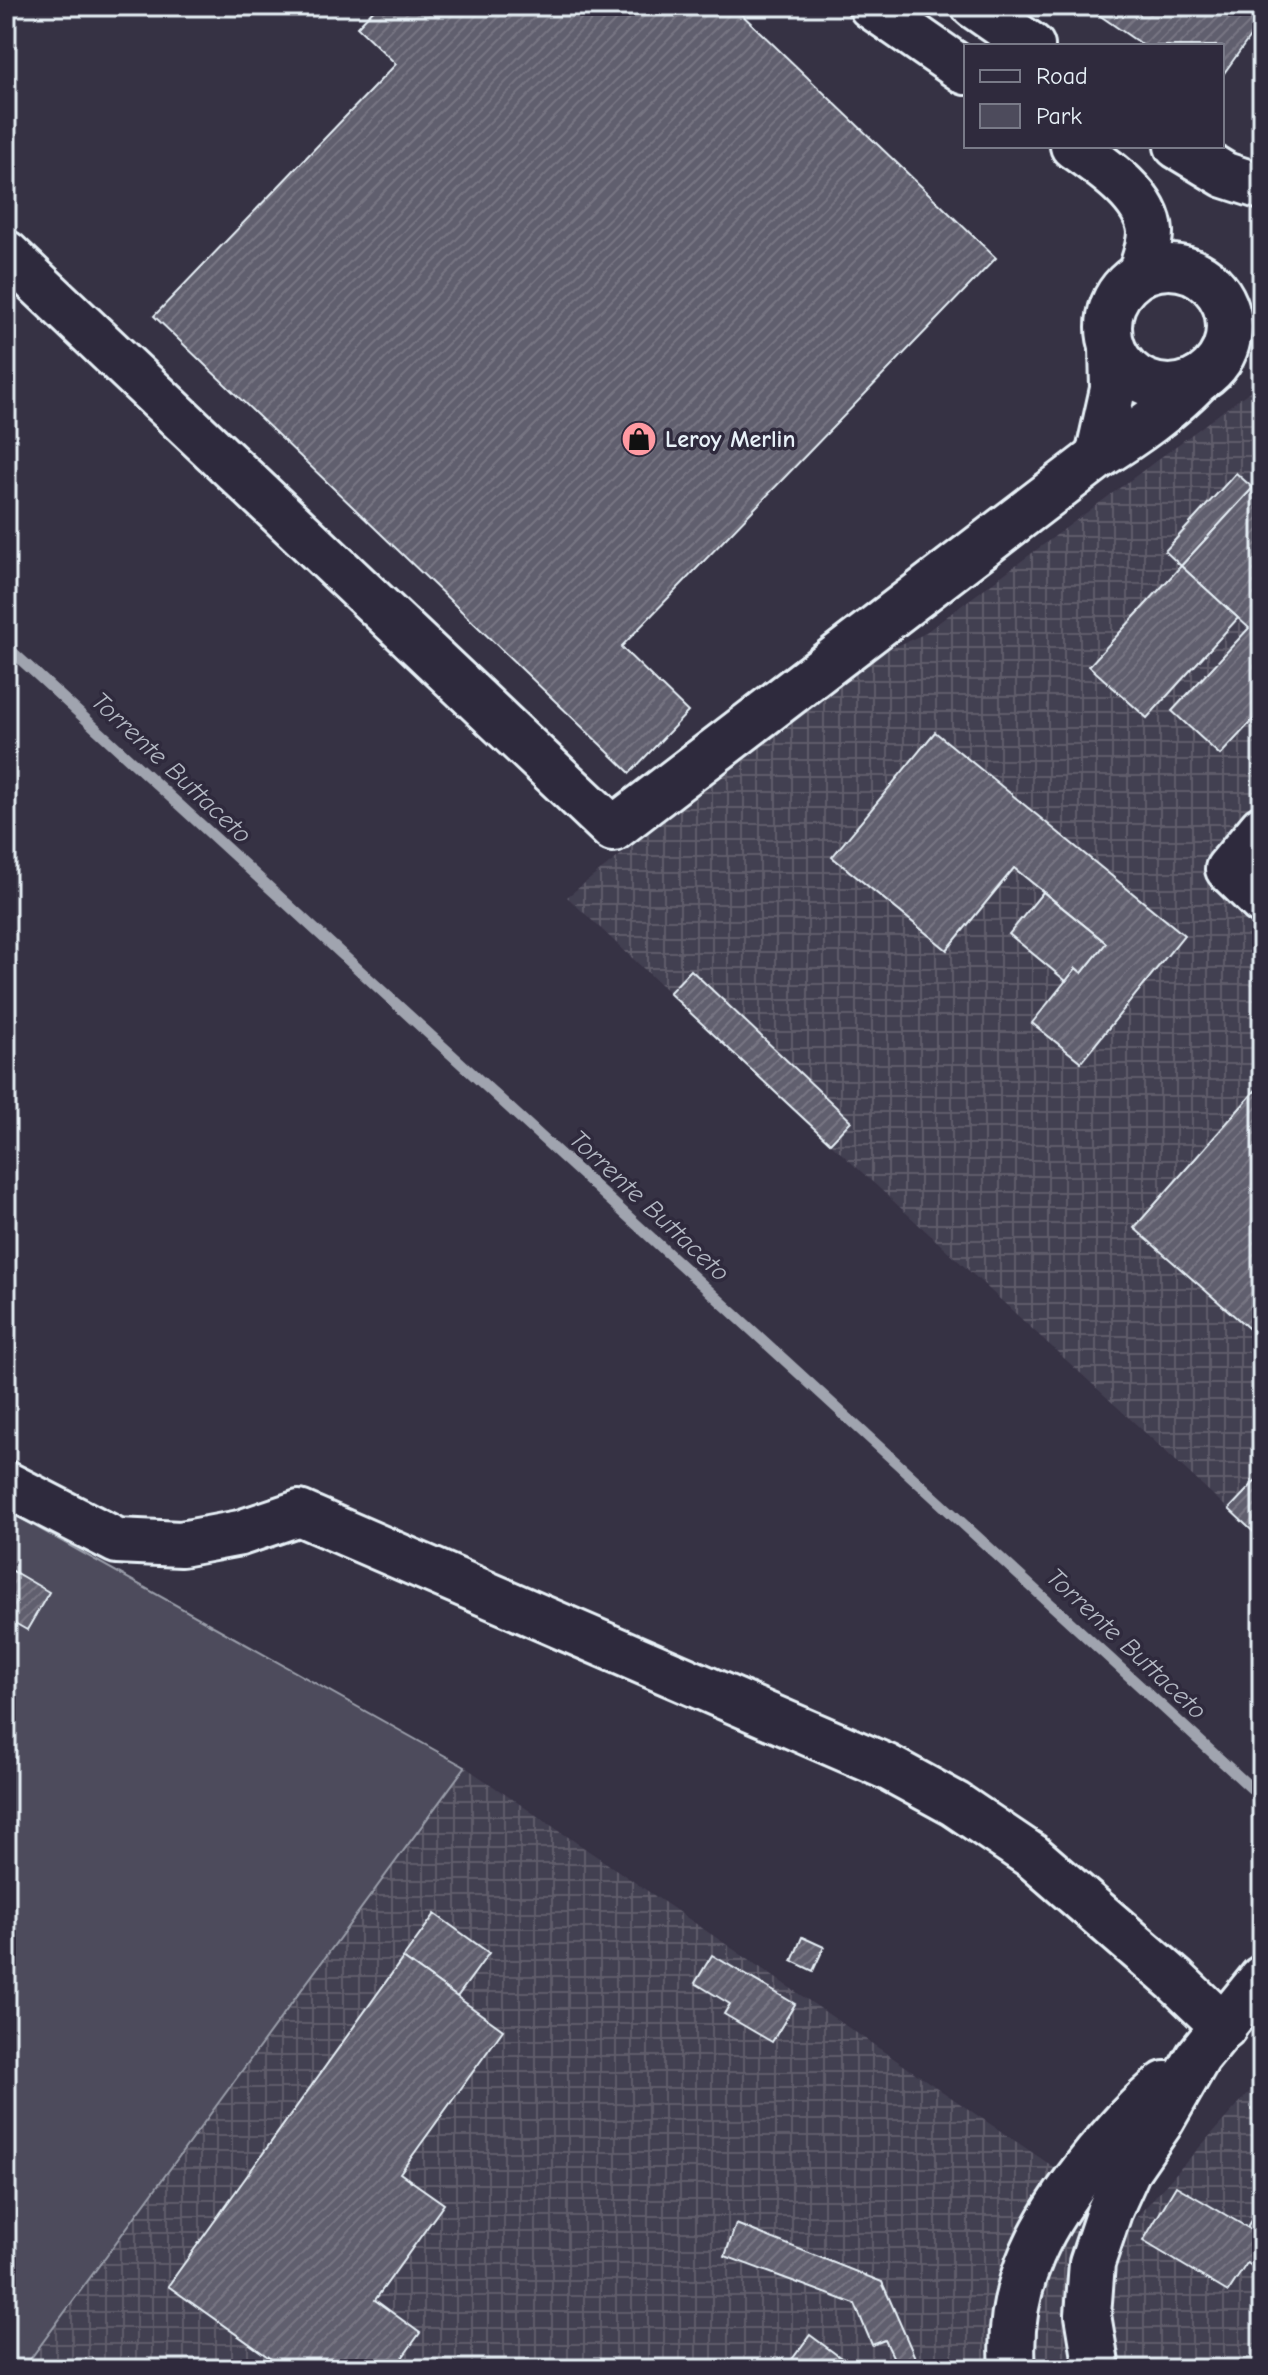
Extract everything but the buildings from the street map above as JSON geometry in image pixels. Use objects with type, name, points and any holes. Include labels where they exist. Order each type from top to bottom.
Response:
[{"type":"street","points":[[871,6],[964,71]]},
{"type":"street","points":[[974,6],[1029,44]]},
{"type":"street","points":[[1180,148],[1225,175],[1262,187]]},
{"type":"street","points":[[1083,153],[1137,199],[1148,216],[1150,235],[1140,274]]},
{"type":"street","points":[[1083,153],[1140,182],[1156,194],[1167,208],[1198,275]]},
{"type":"street","points":[[6,253],[613,829],[1098,457],[1172,407],[1215,366],[1226,348],[1229,327],[1225,306],[1214,288],[1198,275],[1169,267],[1140,274],[1123,287],[1112,306],[1108,327],[1113,389],[1098,457]]},
{"type":"street","points":[[1112,347],[1122,366],[1130,373],[1158,387],[1179,387],[1199,379]]},
{"type":"street","points":[[1262,828],[1228,869],[1262,902]]},
{"type":"street","points":[[6,1484],[117,1541],[181,1544],[240,1533],[299,1513],[873,1761],[955,1804],[1032,1856],[1176,1981],[1211,2042]]},
{"type":"street","points":[[1097,2369],[1088,2315],[1092,2263],[1109,2212],[1129,2168],[1211,2042],[1262,1978]]},
{"type":"street","points":[[1013,2369],[1016,2302],[1028,2261],[1047,2222],[1062,2198],[1136,2108],[1211,2042]]},
{"type":"shaded area","points":[[1262,382],[1262,1540],[567,897],[876,655],[922,635]]},
{"type":"shaded area","points":[[465,1767],[1133,2221],[1262,2078],[1262,2369],[23,2369]]},
{"type":"green space","points":[[6,1510],[465,1767],[23,2369],[6,2369]]},
{"type":"waterway","name":"Torrente Buttaceto","points":[[6,646],[1262,1798]]},
{"type":"place","name":"Leroy Merlin","points":[[639,439]]}]
